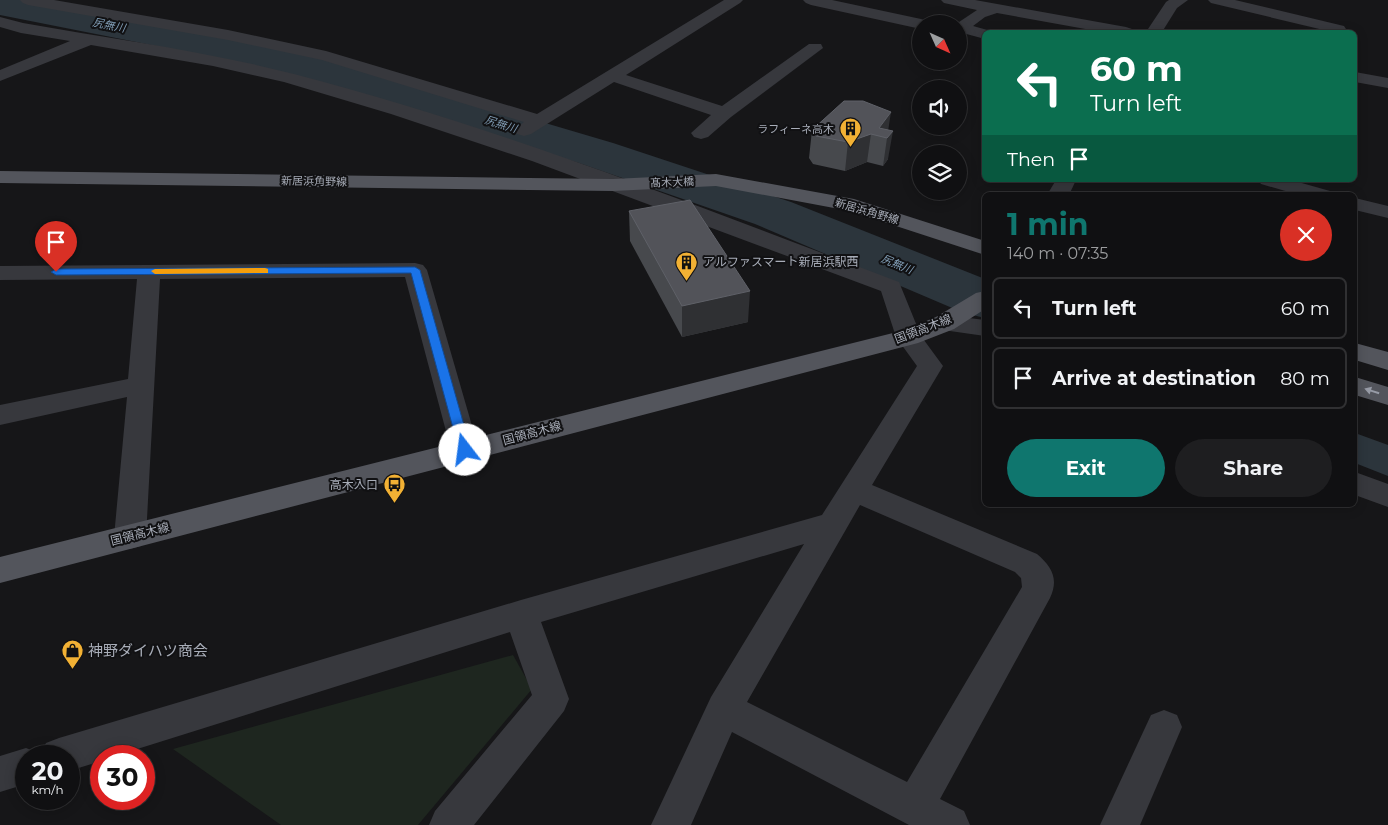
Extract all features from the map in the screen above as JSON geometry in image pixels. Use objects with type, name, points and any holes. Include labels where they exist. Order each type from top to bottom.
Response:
[{"type":"main road","name":"新居浜角野線","points":[[0,176],[620,184]]},
{"type":"main road","name":"新居浜角野線","points":[[716,180],[854,205],[982,247]]},
{"type":"main road","name":"髙木大橋","points":[[620,184],[716,180]]},
{"type":"main road","name":"国領高木線","points":[[0,570],[909,337],[944,322],[981,311]]},
{"type":"main road","points":[[1357,352],[1388,362]]},
{"type":"main road","points":[[1357,387],[1388,396]]},
{"type":"street","points":[[20,0],[228,35],[326,56],[536,122]]},
{"type":"street","points":[[508,141],[735,0]]},
{"type":"street","points":[[811,0],[912,22]]},
{"type":"street","points":[[949,0],[1115,30]]},
{"type":"street","points":[[1022,0],[1087,18],[1081,24]]},
{"type":"street","points":[[1155,30],[1171,5],[1180,0]]},
{"type":"street","points":[[1216,0],[1338,29]]},
{"type":"street","points":[[968,22],[979,14],[995,9]]},
{"type":"street","points":[[0,22],[21,28],[237,66],[324,88],[508,141],[891,287],[909,337],[930,366],[833,524],[724,709],[671,825]]},
{"type":"street","points":[[968,30],[982,33]]},
{"type":"street","points":[[0,76],[88,40]]},
{"type":"street","points":[[701,133],[724,112],[815,48]]},
{"type":"street","points":[[612,76],[724,112]]},
{"type":"street","points":[[1357,77],[1388,83]]},
{"type":"street","points":[[1275,182],[1312,192]]},
{"type":"street","points":[[1357,204],[1388,212]]},
{"type":"street","points":[[0,273],[415,270],[465,450]]},
{"type":"street","points":[[130,536],[149,272]]},
{"type":"street","points":[[0,415],[141,385]]},
{"type":"street","points":[[1357,483],[1388,496]]},
{"type":"street","points":[[855,490],[1026,563],[1037,574],[1038,588],[914,807]]},
{"type":"street","points":[[80,750],[522,614],[833,524]]},
{"type":"street","points":[[449,825],[551,699],[522,614]]},
{"type":"street","points":[[724,709],[950,825]]},
{"type":"street","points":[[1120,825],[1164,727]]},
{"type":"street","points":[[0,774],[15,769]]},
{"type":"shaded area","points":[[1357,434],[1388,445],[1388,476],[1357,464]]},
{"type":"shaded area","points":[[513,655],[532,689],[418,825],[281,825],[173,749]]},
{"type":"building","points":[[844,101],[863,101],[891,112],[879,128],[893,131],[887,138],[871,134],[848,142],[816,136],[812,130]]},
{"type":"building","points":[[690,200],[750,291],[682,306],[629,211]]},
{"type":"waterway","name":"尻無川","points":[[0,4],[225,47],[350,79],[596,153],[773,213],[982,299]]},
{"type":"slow traffic","points":[[155,271],[265,271]]},
{"type":"place","name":"ラフィーネ高木","points":[[850,148]]},
{"type":"place","name":"アルファスマート新居浜駅西","points":[[687,281]]},
{"type":"place","name":"高木入口","points":[[394,504]]},
{"type":"place","name":"神野ダイハツ商会","points":[[72,670]]},
{"type":"route","points":[[56,272],[415,270],[465,450]]}]
